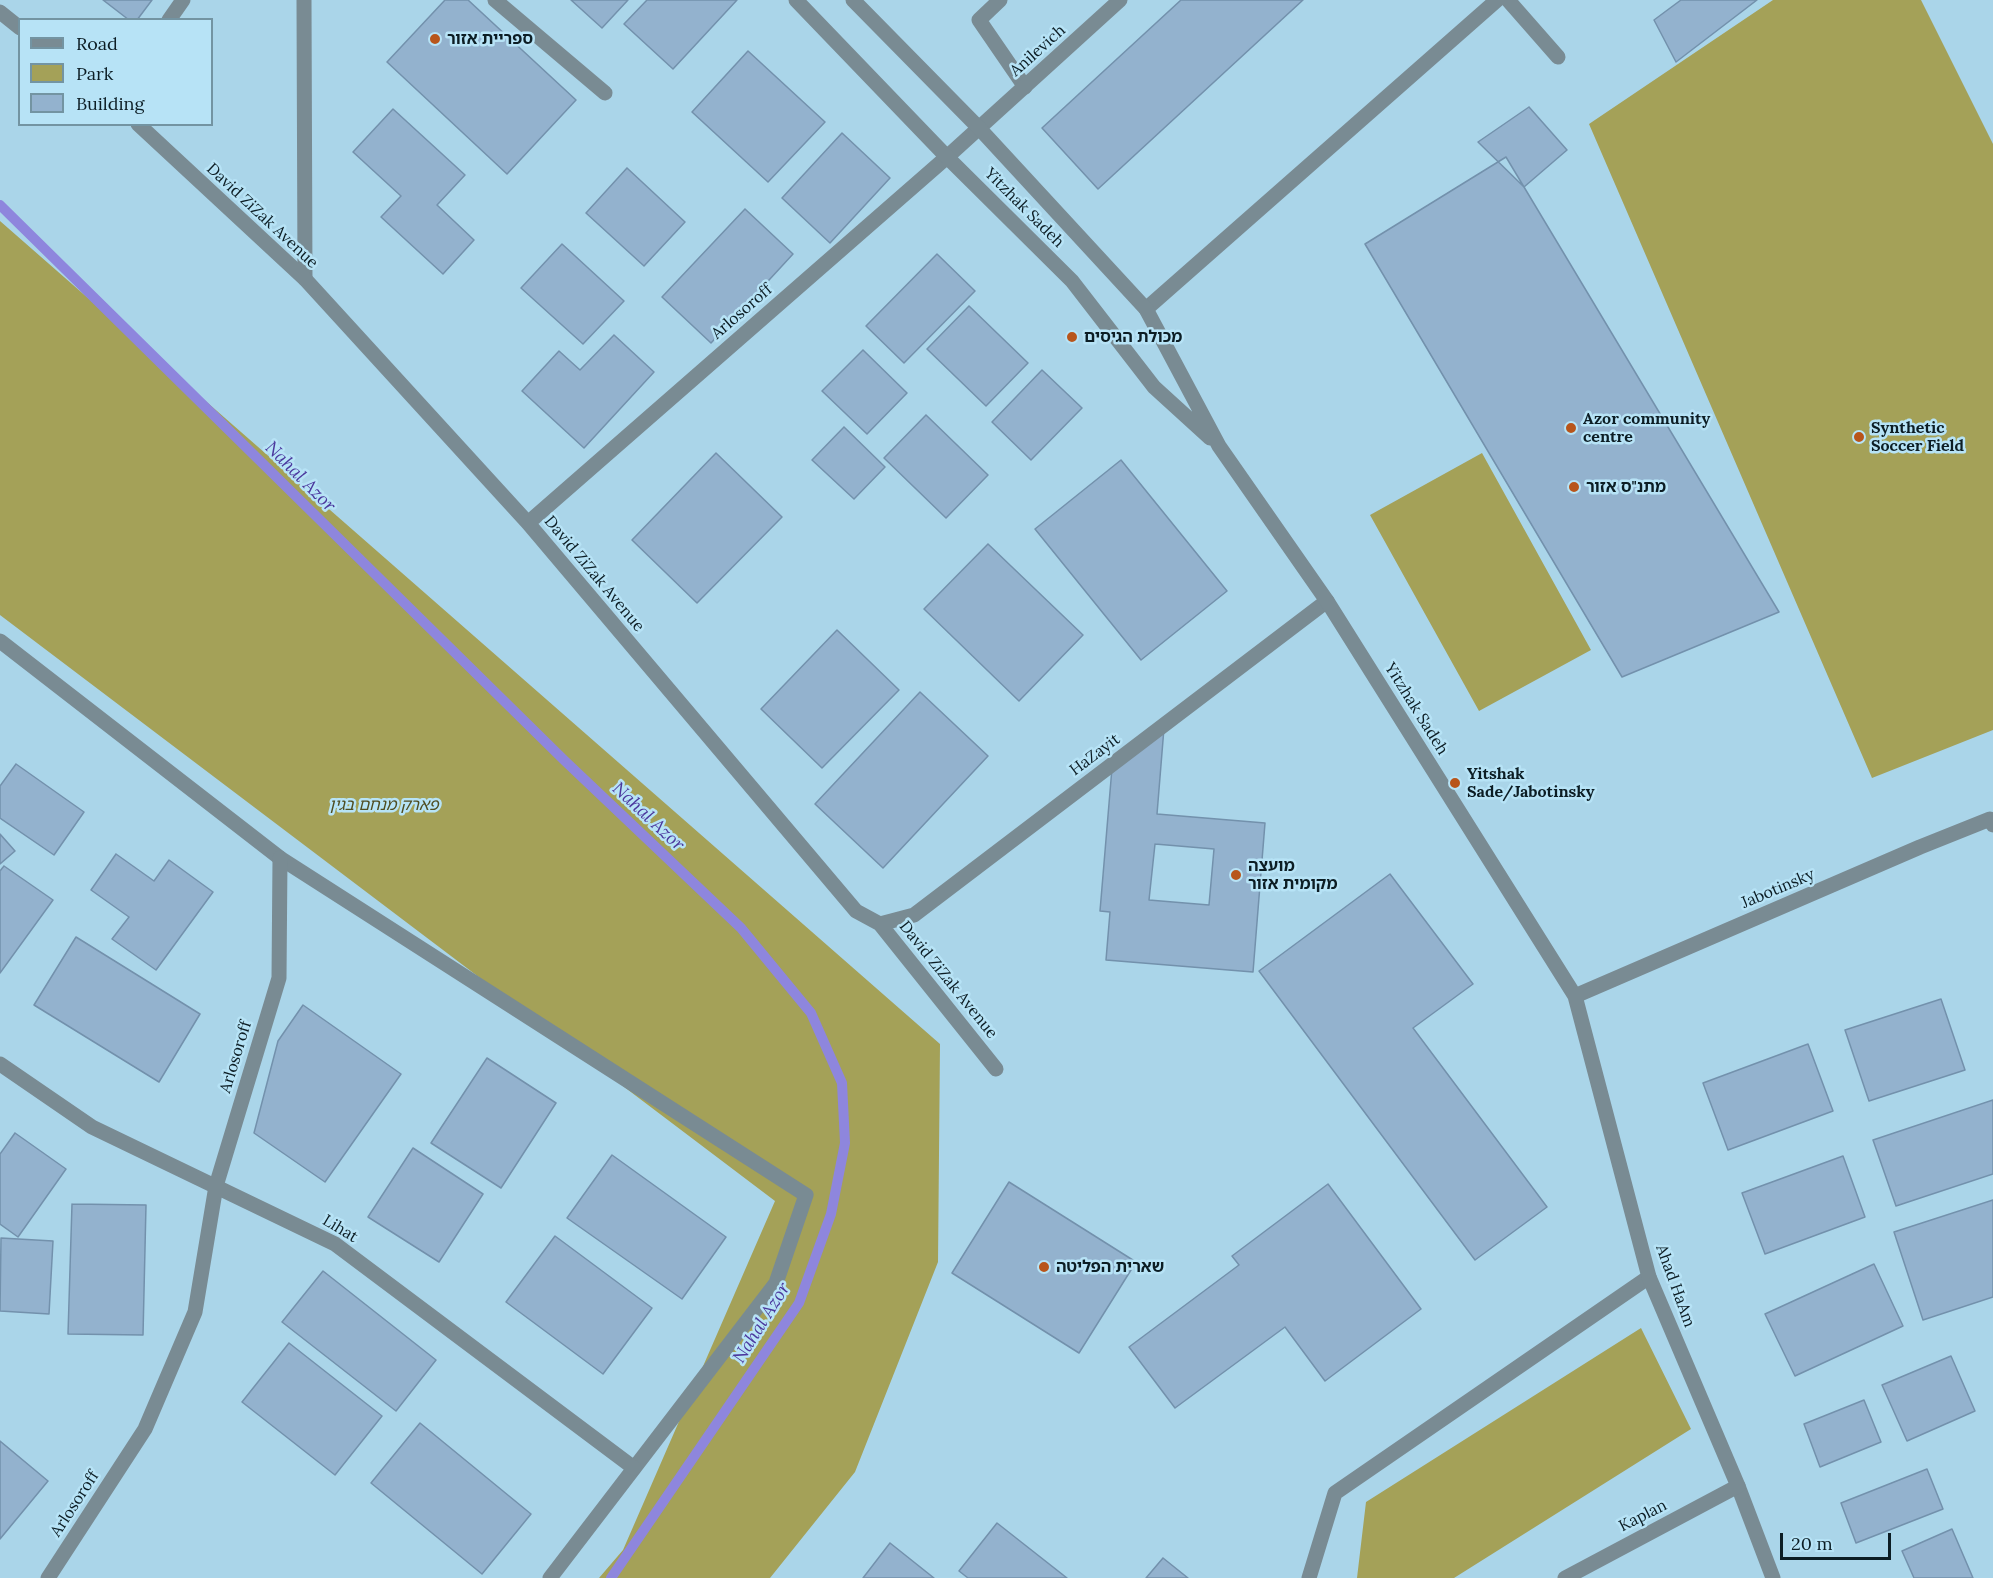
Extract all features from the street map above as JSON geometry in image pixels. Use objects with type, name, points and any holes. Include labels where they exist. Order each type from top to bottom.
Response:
[{"type":"street","points":[[171,18],[183,0]]},
{"type":"street","points":[[304,0],[305,279]]},
{"type":"street","points":[[495,0],[605,93]]},
{"type":"street","name":"Yitzhak Sadeh","points":[[796,0],[947,157],[1072,281],[1154,387],[1219,446]]},
{"type":"street","name":"Yitzhak Sadeh","points":[[853,0],[979,128],[1146,309],[1219,446],[1327,601],[1575,996]]},
{"type":"street","points":[[1000,0],[979,20],[1025,87]]},
{"type":"street","name":"Anilevich","points":[[979,128],[1120,0]]},
{"type":"street","points":[[1146,309],[1497,0]]},
{"type":"street","points":[[1508,0],[1557,57]]},
{"type":"street","points":[[0,12],[18,26]]},
{"type":"street","name":"David ZiZak Avenue","points":[[140,126],[305,279],[528,523],[856,911],[880,924],[996,1069]]},
{"type":"street","name":"Arlosoroff","points":[[528,523],[979,128]]},
{"type":"street","name":"HaZayit","points":[[880,924],[914,915],[1327,601]]},
{"type":"street","points":[[0,641],[280,858],[806,1195],[776,1283],[550,1578]]},
{"type":"street","name":"Jabotinsky","points":[[1575,996],[1920,847],[1990,819],[1993,825]]},
{"type":"street","name":"Arlosoroff","points":[[48,1578],[145,1430],[195,1312],[216,1186],[279,978],[280,858]]},
{"type":"street","name":"Ahad HaAm","points":[[1575,996],[1649,1277],[1738,1486],[1773,1578]]},
{"type":"street","name":"Lihat","points":[[0,1064],[92,1127],[335,1244],[634,1468]]},
{"type":"street","points":[[1309,1578],[1335,1493],[1649,1277]]},
{"type":"street","name":"Kaplan","points":[[1565,1578],[1738,1486]]},
{"type":"green space","name":"Synthetic Soccer Field","points":[[1773,0],[1921,0],[1993,144],[1993,730],[1872,778],[1589,124]]},
{"type":"green space","name":"פארק מנחם בגין","points":[[0,221],[940,1044],[938,1262],[855,1472],[770,1578],[599,1578],[623,1550],[775,1201],[0,615]]},
{"type":"green space","points":[[1482,453],[1591,650],[1479,711],[1370,515]]},
{"type":"green space","points":[[1641,1328],[1691,1429],[1454,1578],[1357,1578],[1366,1502]]},
{"type":"building","points":[[103,0],[152,0],[138,18],[126,18]]},
{"type":"building","points":[[445,0],[468,0],[576,100],[507,174],[387,62]]},
{"type":"building","points":[[571,0],[628,0],[602,28]]},
{"type":"building","points":[[647,0],[737,0],[673,69],[624,24]]},
{"type":"building","points":[[1181,0],[1303,0],[1098,189],[1042,128]]},
{"type":"building","points":[[1681,0],[1757,0],[1676,62],[1654,20]]},
{"type":"building","points":[[748,51],[825,122],[768,182],[692,112]]},
{"type":"building","points":[[1529,107],[1567,150],[1524,187],[1478,142]]},
{"type":"building","points":[[393,109],[465,175],[437,205],[474,240],[443,274],[381,217],[401,196],[353,152]]},
{"type":"building","points":[[842,133],[890,178],[830,243],[782,198]]},
{"type":"building","name":"Azor community centre","points":[[1506,157],[1779,612],[1622,677],[1365,244]]},
{"type":"building","points":[[627,168],[685,222],[644,266],[586,213]]},
{"type":"building","points":[[745,209],[793,254],[711,343],[662,297]]},
{"type":"building","points":[[562,244],[624,301],[583,344],[521,288]]},
{"type":"building","points":[[937,254],[975,291],[904,363],[866,326]]},
{"type":"building","points":[[969,306],[1028,363],[986,406],[927,349]]},
{"type":"building","points":[[614,335],[654,372],[584,448],[522,391],[559,351],[580,370]]},
{"type":"building","points":[[863,350],[907,393],[867,434],[822,391]]},
{"type":"building","points":[[1042,370],[1082,408],[1031,460],[992,422]]},
{"type":"building","points":[[926,415],[988,475],[946,518],[884,458]]},
{"type":"building","points":[[844,427],[885,467],[854,499],[812,460]]},
{"type":"building","points":[[716,453],[782,517],[697,603],[632,540]]},
{"type":"building","points":[[1121,460],[1227,591],[1141,660],[1035,529]]},
{"type":"building","points":[[988,544],[1083,635],[1019,701],[924,609]]},
{"type":"building","points":[[837,630],[899,690],[822,768],[761,709]]},
{"type":"building","points":[[920,692],[988,756],[883,868],[815,804]]},
{"type":"building","name":"מועצה מקומית אזור","points":[[1164,728],[1157,814],[1265,823],[1253,972],[1106,960],[1110,912],[1100,911],[1112,768]],"holes":[[[1155,844],[1214,849],[1209,905],[1149,900]]]},
{"type":"building","points":[[16,764],[84,812],[54,855],[0,818],[0,786]]},
{"type":"building","points":[[0,834],[15,851],[0,864]]},
{"type":"building","points":[[116,854],[154,881],[169,860],[213,892],[156,970],[112,939],[129,917],[91,890]]},
{"type":"building","points":[[4,866],[53,900],[0,973],[0,871]]},
{"type":"building","points":[[1390,874],[1473,984],[1413,1028],[1547,1207],[1475,1260],[1259,971]]},
{"type":"building","points":[[76,937],[200,1014],[159,1082],[34,1005]]},
{"type":"building","points":[[1941,999],[1965,1070],[1869,1101],[1845,1030]]},
{"type":"building","points":[[303,1005],[401,1074],[325,1182],[254,1133],[278,1041]]},
{"type":"building","points":[[1808,1044],[1833,1111],[1728,1150],[1703,1083]]},
{"type":"building","points":[[487,1058],[556,1103],[501,1188],[431,1143]]},
{"type":"building","points":[[1993,1100],[1993,1174],[1896,1206],[1873,1140]]},
{"type":"building","points":[[15,1133],[66,1169],[18,1237],[0,1224],[0,1154]]},
{"type":"building","points":[[413,1148],[483,1194],[439,1262],[368,1217]]},
{"type":"building","points":[[612,1155],[726,1237],[682,1299],[567,1218]]},
{"type":"building","points":[[1843,1156],[1865,1217],[1765,1254],[1742,1193]]},
{"type":"building","name":"שארית הפליטה","points":[[1009,1182],[1136,1262],[1079,1353],[952,1273]]},
{"type":"building","points":[[1328,1184],[1421,1309],[1325,1381],[1285,1327],[1175,1408],[1129,1347],[1239,1265],[1232,1256]]},
{"type":"building","points":[[1993,1200],[1993,1297],[1923,1320],[1894,1232]]},
{"type":"building","points":[[72,1204],[146,1205],[143,1335],[68,1334]]},
{"type":"building","points":[[555,1236],[652,1308],[603,1374],[506,1302]]},
{"type":"building","points":[[1,1238],[53,1241],[49,1314],[0,1311]]},
{"type":"building","points":[[1874,1264],[1903,1326],[1795,1376],[1765,1314]]},
{"type":"building","points":[[323,1271],[436,1360],[396,1411],[282,1322]]},
{"type":"building","points":[[289,1343],[382,1416],[335,1475],[242,1402]]},
{"type":"building","points":[[1951,1356],[1975,1411],[1907,1441],[1882,1385]]},
{"type":"building","points":[[1864,1400],[1881,1442],[1820,1467],[1804,1424]]},
{"type":"building","points":[[420,1423],[531,1514],[482,1574],[371,1483]]},
{"type":"building","points":[[0,1441],[48,1481],[0,1539]]},
{"type":"building","points":[[1927,1469],[1943,1509],[1856,1543],[1841,1503]]},
{"type":"building","points":[[997,1523],[1067,1578],[968,1578],[959,1571]]},
{"type":"building","points":[[1952,1529],[1973,1578],[1914,1578],[1902,1551]]},
{"type":"building","points":[[890,1543],[934,1578],[863,1578]]},
{"type":"building","points":[[1163,1558],[1188,1578],[1146,1578]]},
{"type":"waterway","name":"Nahal Azor","points":[[0,205],[565,761],[741,928],[811,1013],[842,1083],[845,1143],[831,1214],[799,1303],[611,1578]]},
{"type":"place","name":"ספריית אזור","points":[[435,39]]},
{"type":"place","name":"מכולת הגיסים","points":[[1072,337]]},
{"type":"place","name":"Azor community centre","points":[[1571,428]]},
{"type":"place","name":"Synthetic Soccer Field","points":[[1859,437]]},
{"type":"place","name":"מתנ\"ס אזור","points":[[1574,487]]},
{"type":"place","name":"Yitshak Sade/Jabotinsky","points":[[1455,783]]},
{"type":"place","name":"מועצה מקומית אזור","points":[[1236,875]]},
{"type":"place","name":"שארית הפליטה","points":[[1044,1267]]}]
